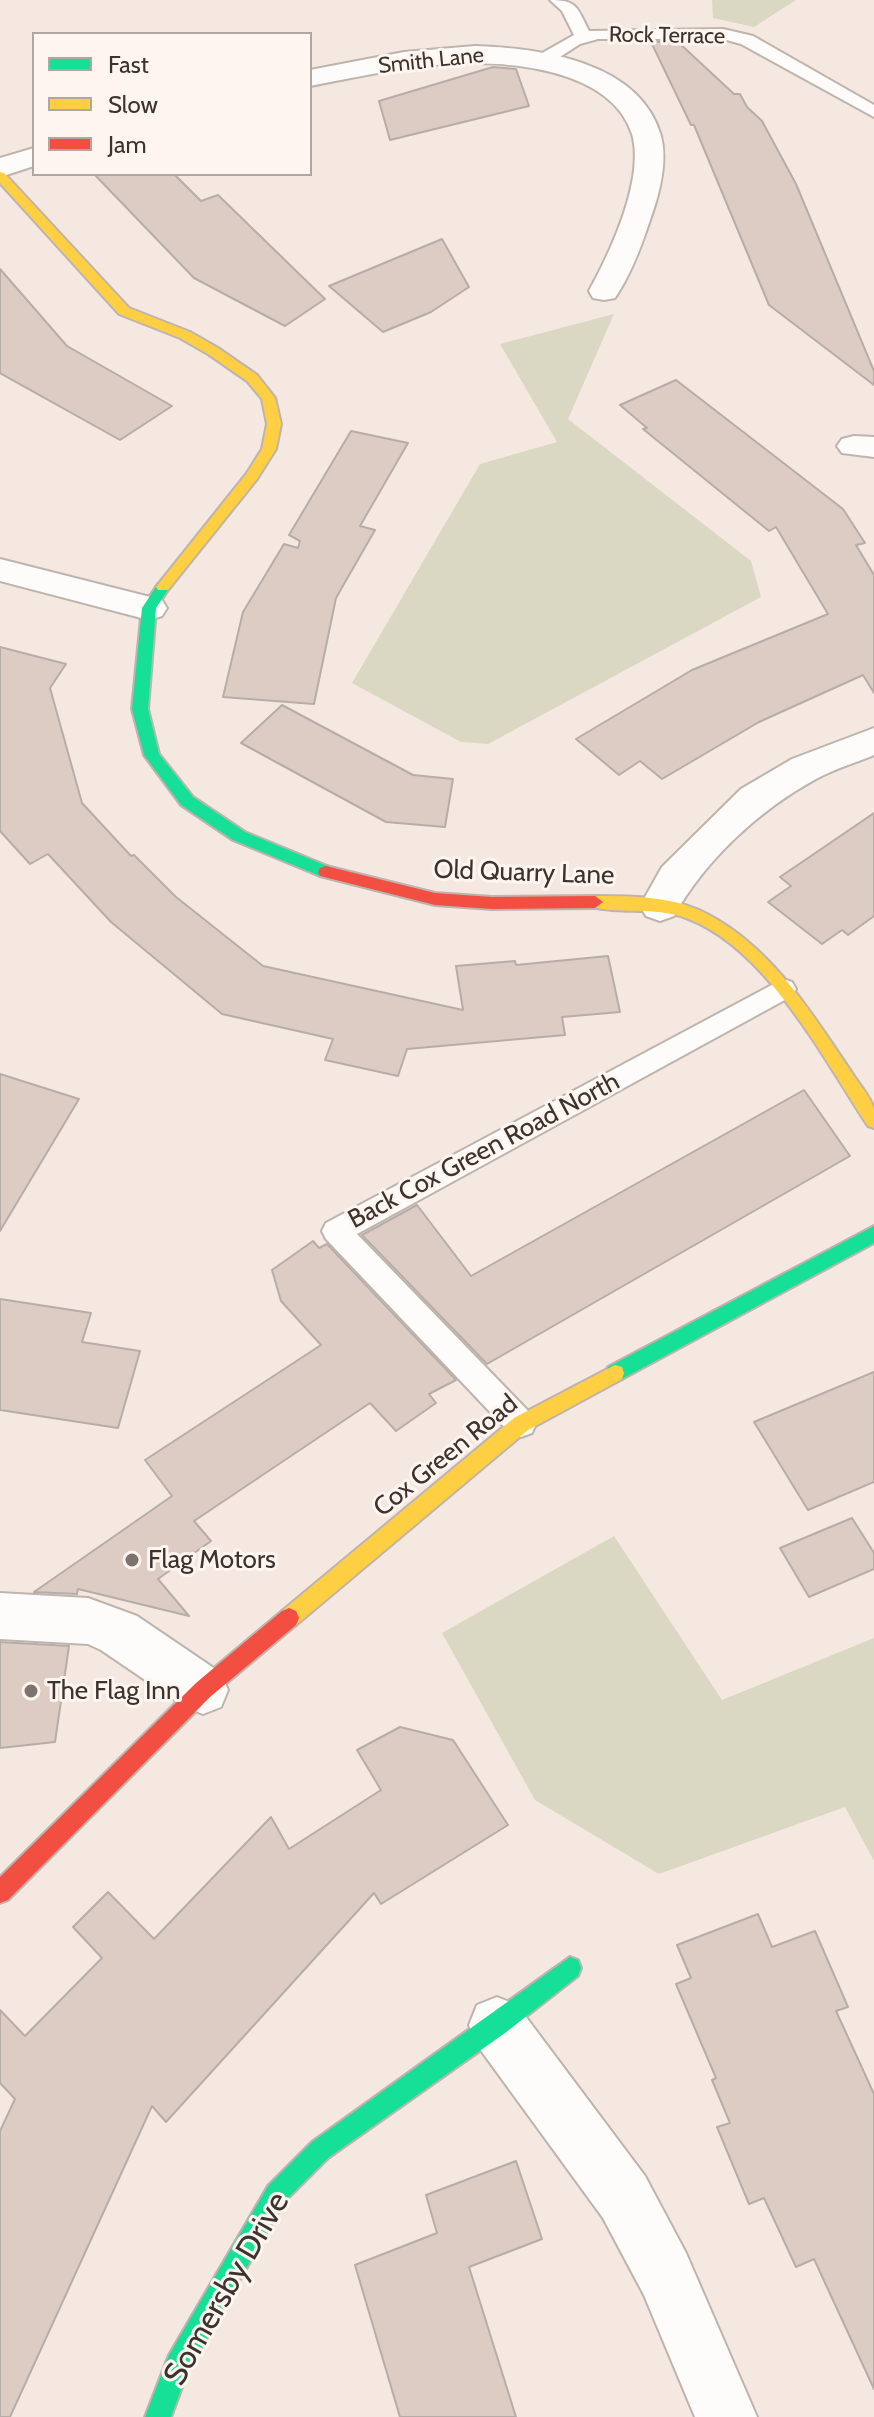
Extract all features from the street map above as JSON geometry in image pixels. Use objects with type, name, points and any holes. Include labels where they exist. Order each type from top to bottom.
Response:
[{"type":"street","name":"Smith Lane","points":[[312,78],[453,55],[497,54],[543,60],[599,81],[611,90],[638,116],[647,137],[643,189],[632,232],[609,293],[571,283]]},
{"type":"street","points":[[0,168],[32,158]]},
{"type":"street","name":"Old Quarry Lane","points":[[0,176],[124,311],[185,335],[213,351],[252,378],[268,398],[274,424],[269,449],[252,476],[174,571],[149,608],[140,709],[152,755],[187,801],[239,836],[301,864],[365,884],[435,899],[492,903],[618,902],[660,906],[700,917],[735,937],[783,989],[874,1121]]},
{"type":"street","points":[[0,570],[149,608]]},
{"type":"street","points":[[660,906],[676,877],[754,799],[805,768],[874,741]]},
{"type":"street","name":"Cox Green Road","points":[[0,1892],[203,1690],[521,1424],[874,1234]]},
{"type":"street","points":[[0,1616],[88,1621],[119,1633],[203,1690]]},
{"type":"street","name":"Somersby Drive","points":[[158,2417],[178,2364],[276,2194],[320,2150],[497,2025],[570,1968]]},
{"type":"street","points":[[497,2025],[624,2197],[665,2274],[726,2417]]},
{"type":"lane","points":[[559,0],[569,8],[584,38]]},
{"type":"lane","name":"Rock Terrace","points":[[543,60],[598,34],[723,34],[747,40],[874,112]]},
{"type":"lane","name":"Back Cox Green Road North","points":[[521,1424],[336,1231],[783,989]]},
{"type":"shaded area","points":[[712,0],[796,0],[754,27],[713,18]]},
{"type":"shaded area","points":[[614,314],[568,419],[751,561],[761,597],[488,744],[461,742],[352,683],[480,464],[557,442],[500,344]]},
{"type":"shaded area","points":[[614,1536],[722,1700],[874,1638],[874,1861],[845,1807],[659,1874],[535,1800],[442,1633]]},
{"type":"building","points":[[651,42],[678,42],[734,94],[740,94],[747,107],[762,121],[796,184],[874,371],[874,385],[769,305],[694,125],[691,125]]},
{"type":"building","points":[[493,67],[516,69],[529,106],[390,140],[379,101]]},
{"type":"building","points":[[96,176],[176,176],[201,201],[218,195],[325,299],[285,326],[194,278]]},
{"type":"building","points":[[442,239],[469,287],[431,312],[383,332],[329,286]]},
{"type":"building","points":[[0,269],[67,346],[172,406],[120,440],[0,373]]},
{"type":"building","points":[[676,380],[843,509],[865,543],[856,545],[874,575],[874,693],[863,675],[759,722],[662,779],[640,761],[619,775],[576,739],[692,670],[828,614],[776,527],[769,531],[643,429],[647,428],[620,405]]},
{"type":"building","points":[[351,431],[408,443],[360,526],[375,530],[336,598],[314,704],[223,697],[243,612],[284,544],[298,548],[300,541],[289,535]]},
{"type":"building","points":[[0,647],[66,664],[50,688],[82,803],[131,856],[134,855],[176,897],[263,966],[463,1010],[456,966],[515,961],[516,965],[608,956],[620,1012],[562,1017],[565,1035],[407,1049],[398,1076],[325,1060],[333,1039],[222,1014],[111,922],[48,854],[30,864],[0,831]]},
{"type":"building","points":[[282,705],[413,775],[453,779],[445,827],[386,822],[241,743]]},
{"type":"building","points":[[874,813],[874,916],[848,935],[842,930],[822,944],[768,902],[791,886],[780,877]]},
{"type":"building","points":[[0,1074],[79,1099],[0,1231]]},
{"type":"building","points":[[804,1090],[850,1156],[487,1364],[362,1235],[417,1205],[471,1276]]},
{"type":"building","points":[[313,1241],[319,1248],[327,1244],[456,1380],[429,1394],[436,1403],[396,1431],[370,1403],[194,1521],[211,1541],[158,1579],[189,1616],[78,1589],[77,1594],[34,1592],[172,1496],[145,1460],[321,1345],[281,1301],[272,1270]]},
{"type":"building","points":[[0,1299],[91,1313],[82,1342],[140,1351],[118,1428],[0,1410]]},
{"type":"building","points":[[874,1372],[874,1482],[808,1510],[754,1422]]},
{"type":"building","points":[[852,1518],[874,1553],[874,1569],[809,1597],[780,1548]]},
{"type":"building","name":"The Flag Inn","points":[[0,1642],[69,1646],[55,1742],[0,1748]]},
{"type":"building","points":[[400,1727],[453,1740],[508,1825],[381,1904],[374,1893],[166,2122],[152,2106],[10,2417],[0,2417],[0,2131],[15,2099],[0,2083],[0,2010],[25,2036],[102,1958],[73,1927],[108,1892],[154,1939],[271,1817],[289,1849],[381,1790],[357,1750]]},
{"type":"building","points":[[758,1914],[772,1947],[815,1931],[848,2007],[836,2011],[874,2094],[874,2389],[814,2259],[796,2267],[764,2198],[749,2204],[717,2127],[730,2123],[712,2080],[716,2078],[676,1984],[691,1978],[677,1945]]},
{"type":"building","points":[[516,2161],[542,2239],[469,2267],[516,2417],[400,2417],[355,2265],[437,2233],[426,2195]]},
{"type":"traffic: fast","points":[[163,587],[149,608],[140,709],[152,755],[187,801],[239,836],[326,872]]},
{"type":"traffic: fast","points":[[615,1373],[874,1234]]},
{"type":"traffic: fast","points":[[158,2417],[178,2364],[276,2194],[320,2150],[497,2025],[570,1968]]},
{"type":"traffic: slow","points":[[0,176],[124,311],[185,335],[213,351],[252,378],[268,398],[274,424],[269,449],[252,476],[163,587]]},
{"type":"traffic: slow","points":[[595,902],[636,903],[677,909],[702,918],[728,934],[753,955],[798,1008],[874,1121]]},
{"type":"traffic: slow","points":[[289,1618],[521,1424],[615,1373]]},
{"type":"traffic: jam","points":[[326,872],[435,899],[492,903],[595,902]]},
{"type":"traffic: jam","points":[[0,1892],[203,1690],[289,1618]]},
{"type":"place","name":"Flag Motors","points":[[132,1560]]},
{"type":"place","name":"The Flag Inn","points":[[31,1691]]}]
